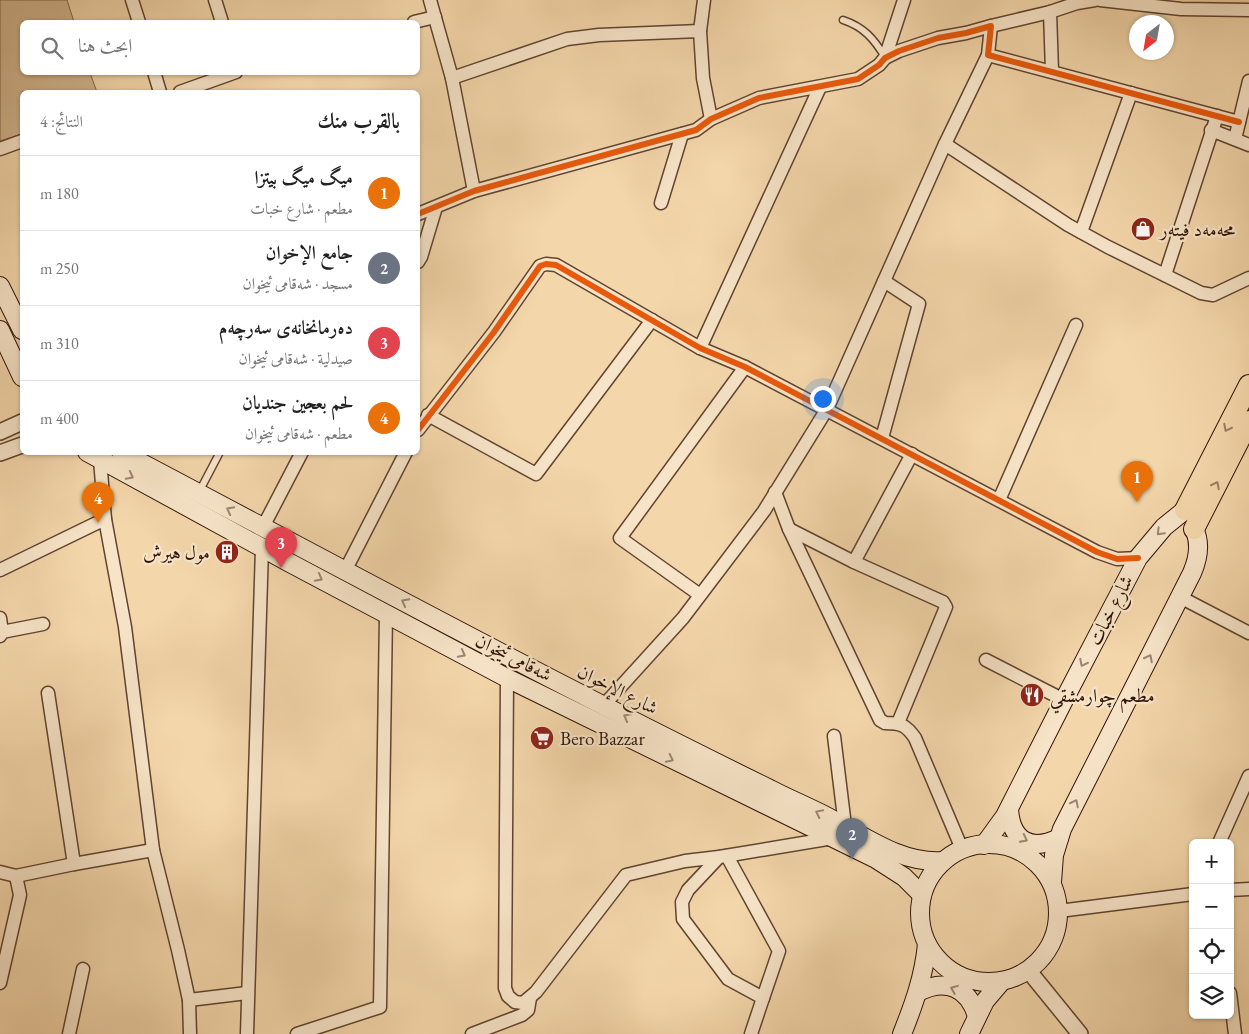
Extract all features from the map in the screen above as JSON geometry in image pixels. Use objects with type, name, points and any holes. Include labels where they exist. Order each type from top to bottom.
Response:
[{"type":"main road","points":[[0,286],[20,326]]},
{"type":"main road","points":[[0,330],[20,373]]},
{"type":"main road","name":"شارع خبات","points":[[984,845],[1009,809],[1138,558],[1164,527],[1185,510],[1249,385]]},
{"type":"main road","points":[[1052,882],[1054,855],[1059,838],[1192,573],[1197,555],[1198,539],[1194,529],[1249,421]]},
{"type":"main road","name":"شارع الإخوان","points":[[128,455],[438,620],[690,750],[839,832],[910,858],[926,861],[943,861]]},
{"type":"main road","name":"شەقامی ئیخوان","points":[[93,456],[507,678],[839,832],[904,878],[922,895]]},
{"type":"main road","points":[[430,637],[438,620]]},
{"type":"main road","points":[[1009,809],[1010,822],[1016,835],[1030,843],[1043,844],[1059,838]]},
{"type":"main road","points":[[984,845],[1003,845],[1026,854],[1045,871],[1052,882],[1057,896],[1059,911],[1056,931],[1048,950],[1028,970],[1002,981],[984,982],[966,978],[950,970],[937,958],[927,944],[920,920],[922,895],[930,877],[943,861],[962,849],[984,845]]},
{"type":"main road","points":[[904,878],[913,871],[910,858]]},
{"type":"main road","points":[[902,1034],[918,992],[925,964],[927,944]]},
{"type":"main road","points":[[969,1034],[985,1001],[1002,981]]},
{"type":"main road","points":[[918,992],[930,986],[955,987],[965,994],[973,1004],[977,1016]]},
{"type":"street","points":[[132,0],[138,20]]},
{"type":"street","points":[[215,0],[221,20]]},
{"type":"street","points":[[430,0],[452,78],[474,191]]},
{"type":"street","points":[[704,0],[700,31],[703,78],[711,119]]},
{"type":"street","points":[[420,213],[474,191],[696,130],[711,119],[759,98],[858,79],[879,65],[885,58],[904,0]]},
{"type":"street","points":[[885,58],[938,38],[1050,12],[1077,1],[1095,0]]},
{"type":"street","points":[[1100,0],[1152,3],[1181,10],[1249,10]]},
{"type":"street","points":[[1050,12],[1052,71]]},
{"type":"street","points":[[420,21],[435,17]]},
{"type":"street","points":[[604,705],[683,618],[764,511],[827,409],[945,144],[988,54],[991,26]]},
{"type":"street","points":[[452,78],[567,39],[599,35],[700,31]]},
{"type":"street","points":[[988,54],[1239,122]]},
{"type":"street","points":[[155,75],[159,90]]},
{"type":"street","points":[[186,90],[228,75]]},
{"type":"street","points":[[1235,139],[1249,81]]},
{"type":"street","points":[[700,348],[820,87]]},
{"type":"street","points":[[1081,232],[1131,93]]},
{"type":"street","points":[[1165,274],[1217,116]]},
{"type":"street","points":[[1212,130],[1249,145]]},
{"type":"street","points":[[661,202],[682,134]]},
{"type":"street","points":[[0,148],[20,142]]},
{"type":"street","points":[[945,144],[1081,232],[1208,295],[1218,294],[1249,278]]},
{"type":"street","points":[[420,259],[436,207]]},
{"type":"street","points":[[420,427],[494,332],[540,266],[546,264],[556,265],[700,348],[745,366],[1106,556],[1122,559],[1138,558]]},
{"type":"street","points":[[882,438],[919,304],[884,281]]},
{"type":"street","points":[[428,415],[536,474],[652,320]]},
{"type":"street","points":[[999,500],[1076,326]]},
{"type":"street","points":[[700,595],[620,538],[745,366]]},
{"type":"street","points":[[0,432],[20,423]]},
{"type":"street","points":[[1,449],[20,445]]},
{"type":"street","points":[[854,562],[912,454]]},
{"type":"street","points":[[263,527],[300,455]]},
{"type":"street","points":[[345,571],[404,455]]},
{"type":"street","points":[[93,456],[125,627],[153,850],[189,1000],[190,1034]]},
{"type":"street","points":[[775,492],[789,528],[880,720],[885,723],[898,723],[908,728],[915,738],[962,849]]},
{"type":"street","points":[[0,570],[105,519]]},
{"type":"street","points":[[789,528],[854,562],[943,602],[946,607],[898,723]]},
{"type":"street","points":[[247,1034],[262,548]]},
{"type":"street","points":[[1180,597],[1249,633]]},
{"type":"street","points":[[297,1034],[380,1007],[386,614]]},
{"type":"street","points":[[0,618],[1,634],[43,624]]},
{"type":"street","points":[[986,660],[1064,700]]},
{"type":"street","points":[[507,678],[505,988],[508,996],[515,1002],[523,1003],[530,998],[626,875],[685,861],[723,856],[839,832],[834,736]]},
{"type":"street","points":[[48,693],[74,864]]},
{"type":"street","points":[[1221,839],[1249,776]]},
{"type":"street","points":[[0,872],[16,876],[153,850]]},
{"type":"street","points":[[723,856],[688,890],[682,902],[683,919],[728,979],[763,998]]},
{"type":"street","points":[[723,856],[779,951],[751,1034]]},
{"type":"street","points":[[1,977],[20,896],[16,876]]},
{"type":"street","points":[[1234,890],[1249,889]]},
{"type":"street","points":[[1059,911],[1189,895]]},
{"type":"street","points":[[70,1034],[83,969]]},
{"type":"street","points":[[1028,970],[1080,1034]]},
{"type":"street","points":[[189,1000],[247,993]]},
{"type":"street","points":[[472,1034],[522,1015],[528,1010],[530,998]]},
{"type":"street","points":[[1233,1019],[1235,1034]]},
{"type":"lane","points":[[844,20],[856,24],[869,34],[885,58]]},
{"type":"lane","points":[[198,493],[218,455]]},
{"type":"shaded area","points":[[0,0],[67,0],[73,20],[20,20],[20,75],[91,75],[96,90],[20,90],[20,135],[0,141]]},
{"type":"cycle path","points":[[420,213],[474,191],[696,130],[711,119],[759,98],[858,79],[879,65],[885,58],[899,51],[938,38],[991,26],[988,55],[1239,122]]},
{"type":"cycle path","points":[[420,427],[494,332],[540,266],[546,264],[556,265],[700,348],[745,367],[1097,552],[1117,559],[1138,558]]},
{"type":"place","name":"محەمەد فیتەر","points":[[1143,229]]},
{"type":"place","name":"ميگ ميگ بيتزا","points":[[1137,502]]},
{"type":"place","name":"لحم بعجين جنديان","points":[[98,523]]},
{"type":"place","name":"مول هيرش","points":[[227,552]]},
{"type":"place","name":"دەرمانخانەی سەرچەم","points":[[281,568]]},
{"type":"place","name":"مطعم چوارمشقي","points":[[1032,695]]},
{"type":"place","name":"Bero Bazzar","points":[[542,738]]},
{"type":"place","name":"جامع الإخوان","points":[[852,859]]}]
